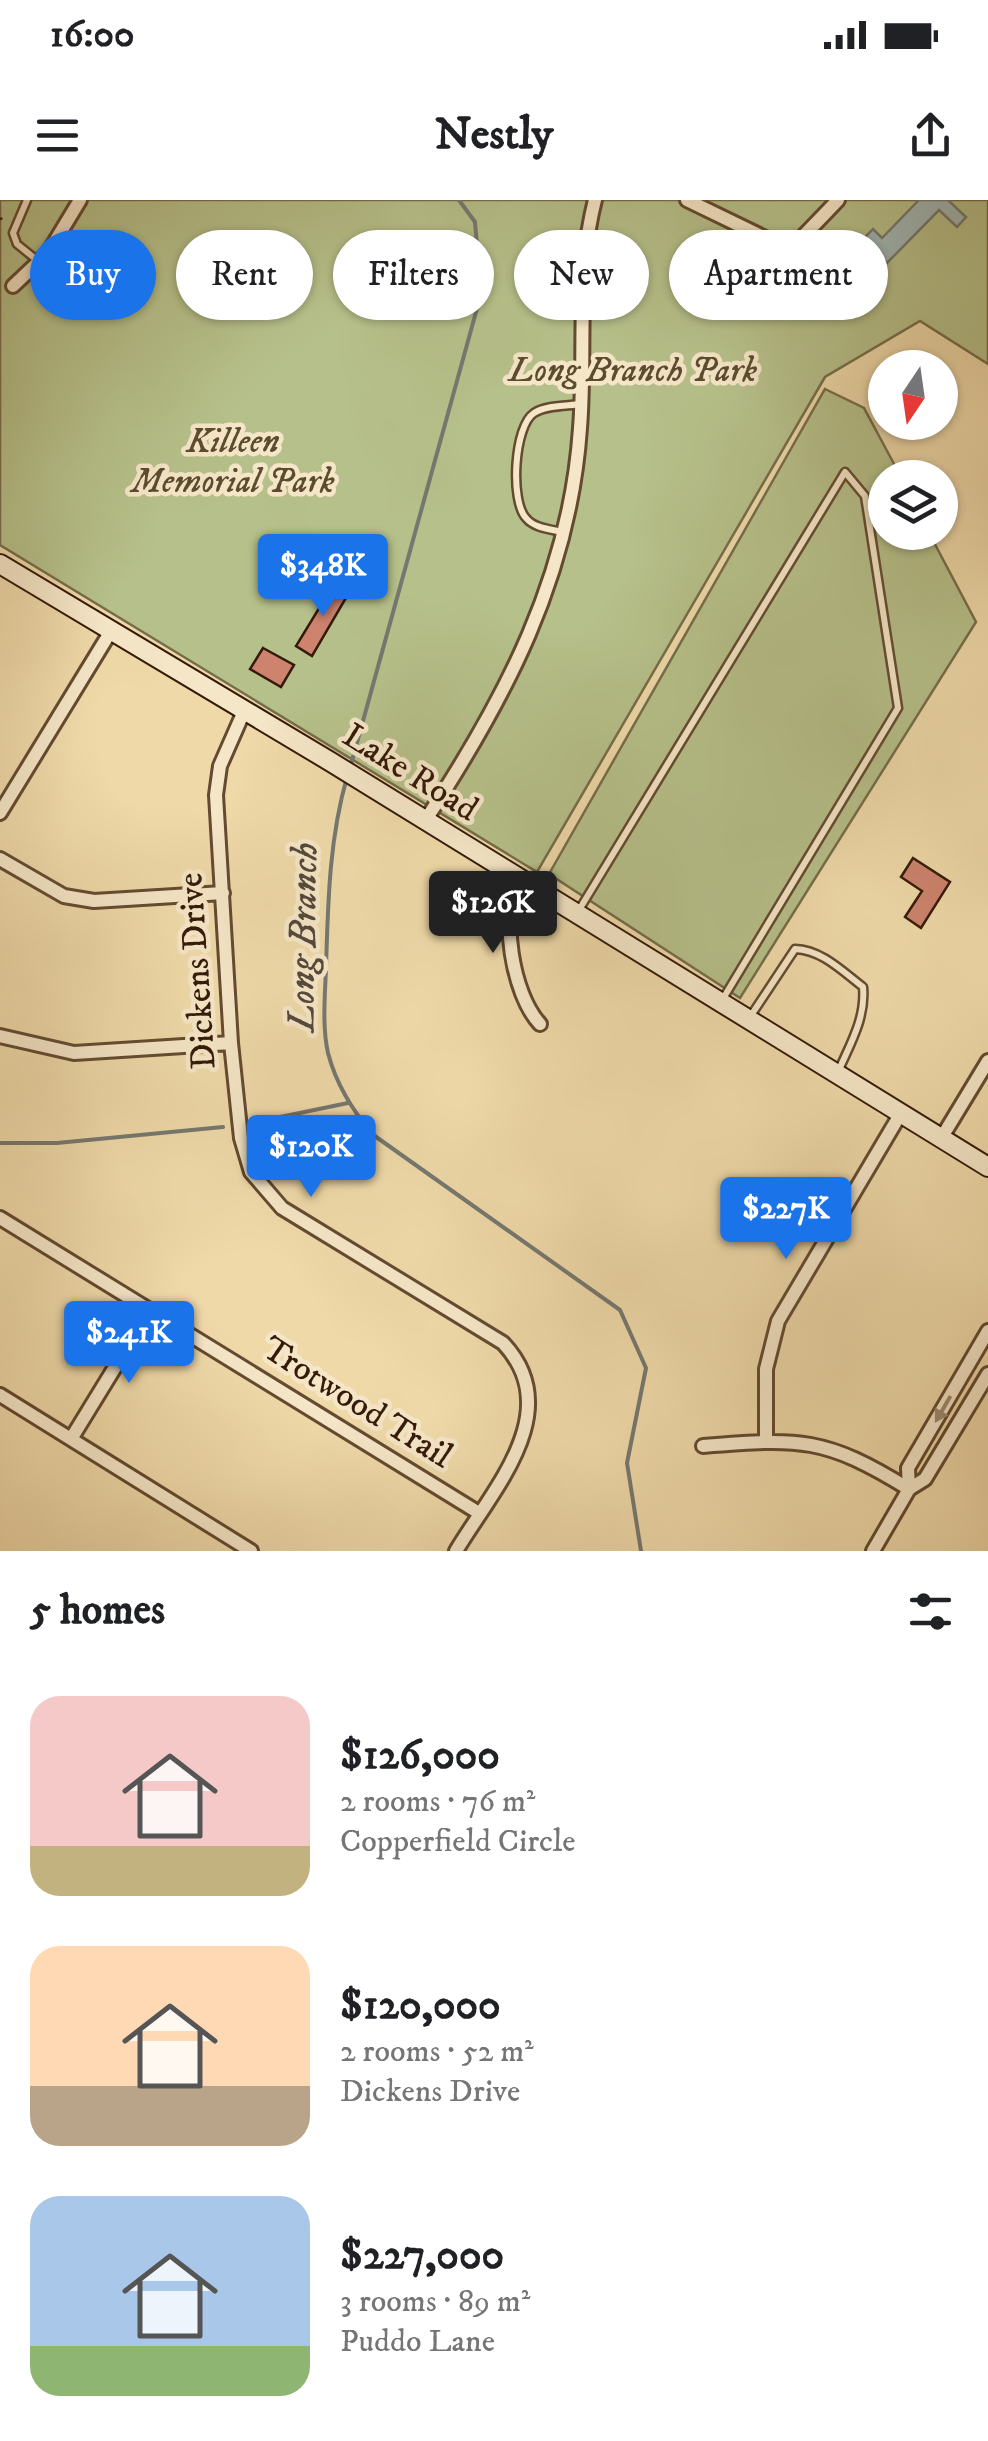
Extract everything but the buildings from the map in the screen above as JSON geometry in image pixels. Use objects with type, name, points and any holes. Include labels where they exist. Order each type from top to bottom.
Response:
[{"type":"street","points":[[64,230],[80,200]]},
{"type":"street","points":[[425,821],[518,666],[545,600],[564,532],[578,458],[588,246],[595,200]]},
{"type":"street","points":[[687,200],[790,250],[838,200]]},
{"type":"street","points":[[13,286],[30,270]]},
{"type":"street","name":"Lake Road","points":[[0,564],[245,709],[988,1168]]},
{"type":"street","points":[[0,813],[112,631]]},
{"type":"street","name":"Dickens Drive","points":[[245,709],[220,766],[216,795],[231,1043],[244,1158],[266,1192],[282,1208],[502,1343],[524,1373],[530,1392],[522,1442],[456,1551]]},
{"type":"street","points":[[0,859],[64,896],[94,901],[224,893]]},
{"type":"street","points":[[518,878],[507,916],[524,1007],[540,1024]]},
{"type":"street","points":[[0,1036],[74,1053],[231,1043]]},
{"type":"street","points":[[942,1137],[988,1061]]},
{"type":"street","points":[[766,1441],[766,1369],[778,1320],[900,1112]]},
{"type":"street","name":"Trotwood Trail","points":[[0,1218],[479,1512]]},
{"type":"street","points":[[71,1439],[150,1310]]},
{"type":"street","points":[[873,1551],[908,1489],[908,1468],[988,1331]]},
{"type":"street","points":[[908,1489],[925,1479],[988,1370],[972,1358]]},
{"type":"street","points":[[0,1394],[252,1551]]},
{"type":"street","points":[[703,1446],[809,1441],[840,1450],[908,1489]]},
{"type":"lane","points":[[26,200],[12,233],[17,244],[30,255]]},
{"type":"lane","points":[[564,532],[529,523],[518,508],[514,489],[528,419],[537,410],[582,404]]},
{"type":"lane","points":[[577,914],[845,472],[865,496],[898,708],[721,1003]]},
{"type":"lane","points":[[749,1019],[795,948],[808,949],[830,961],[863,987],[864,997],[864,1012],[837,1073]]},
{"type":"path","points":[[0,220],[6,216]]},
{"type":"green space","points":[[0,200],[988,200],[988,364],[920,321],[825,377],[537,872],[0,545]]},
{"type":"green space","points":[[825,389],[864,408],[868,415],[868,440],[881,440],[892,460],[868,460],[868,550],[938,550],[976,622],[740,998],[549,874]]},
{"type":"water","points":[[919,200],[948,200],[966,217],[957,227],[939,210],[888,262],[888,232]]},
{"type":"waterway","name":"Long Branch","points":[[350,768],[481,294],[475,222],[459,200]]},
{"type":"waterway","name":"Long Branch","points":[[347,777],[333,848],[328,920],[324,1022],[335,1075],[372,1134],[620,1310],[646,1368],[627,1463],[641,1551]]},
{"type":"waterway","points":[[256,1122],[348,1103]]},
{"type":"waterway","points":[[0,1143],[57,1143],[223,1127]]},
{"type":"park label","name":"Long Branch Park","points":[[633,371]]},
{"type":"park label","name":"Killeen Memorial Park","points":[[233,462]]}]
